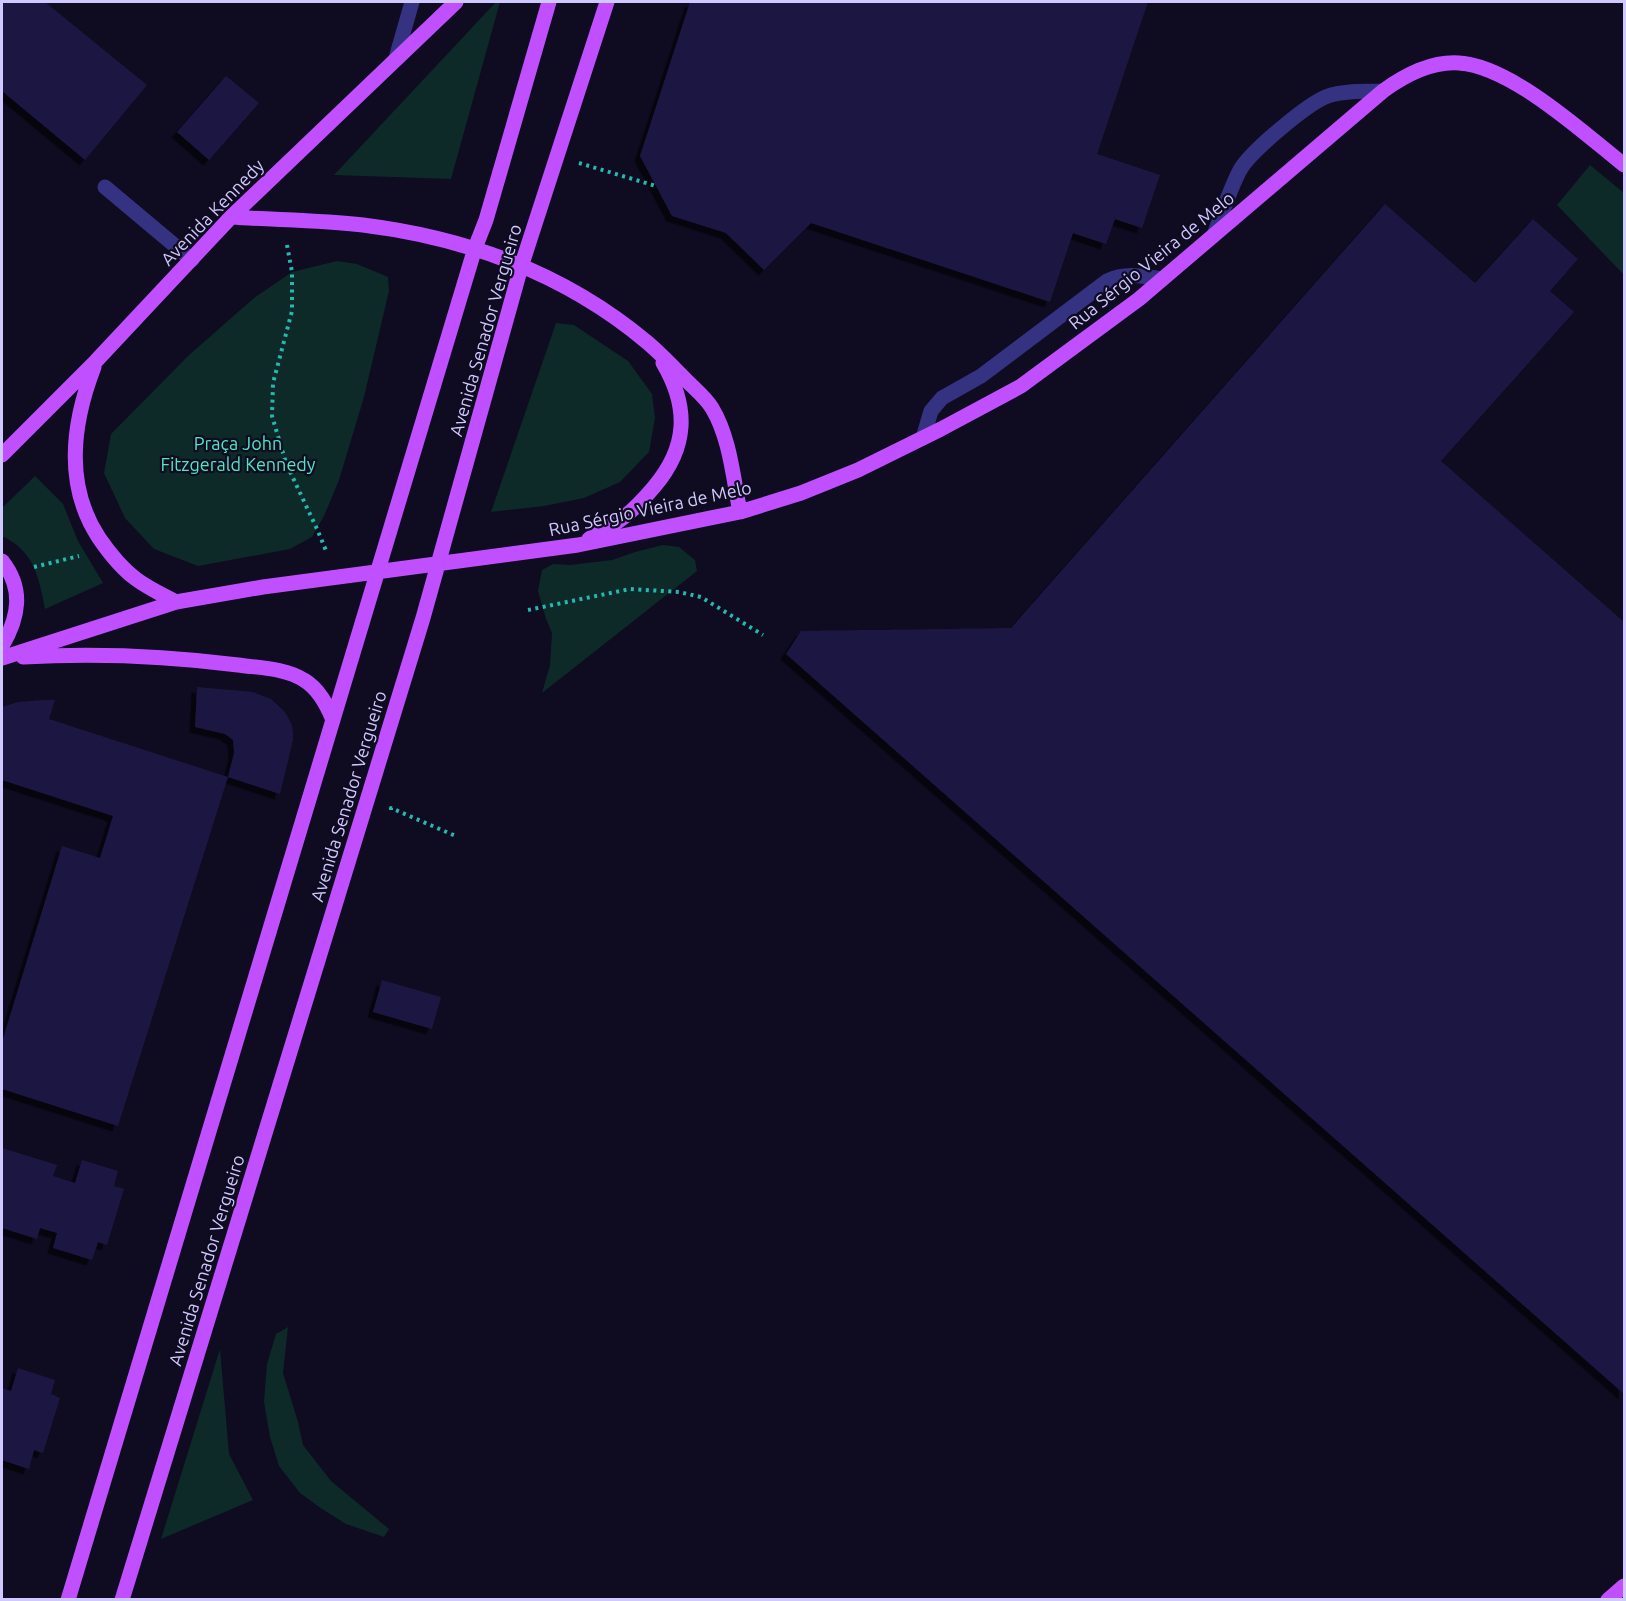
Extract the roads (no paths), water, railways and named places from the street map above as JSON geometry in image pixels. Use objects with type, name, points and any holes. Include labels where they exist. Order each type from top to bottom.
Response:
[{"type":"main road","name":"Avenida Kennedy","points":[[2,455],[96,361],[231,218],[456,2]]},
{"type":"main road","name":"Avenida Senador Vergueiro","points":[[68,1599],[475,248],[486,220],[549,2]]},
{"type":"main road","name":"Avenida Senador Vergueiro","points":[[122,1599],[440,564],[521,267],[607,2]]},
{"type":"main road","name":"Rua Sérgio Vieira de Melo","points":[[379,571],[578,544],[740,512],[801,493],[858,470],[1021,386],[1139,299],[1383,91],[1412,73],[1434,65],[1459,63],[1480,67],[1518,85],[1624,165]]},
{"type":"main road","points":[[231,218],[360,225],[437,238],[475,248],[578,293],[632,330],[656,350],[711,406],[724,433],[740,512]]},
{"type":"main road","points":[[578,544],[616,523],[632,511],[658,483],[669,468],[675,454],[682,427],[679,399],[674,384],[656,350]]},
{"type":"main road","points":[[96,361],[86,389],[76,436],[76,479],[82,504],[91,526],[118,563],[136,579],[176,602]]},
{"type":"main road","points":[[2,646],[12,626],[17,608],[17,595],[6,568]]},
{"type":"main road","points":[[2,658],[176,602],[379,571]]},
{"type":"main road","points":[[2,658],[68,655],[147,657],[225,663],[276,670],[296,676],[311,685],[324,700],[333,720]]},
{"type":"main road","points":[[1608,1599],[1624,1586]]},
{"type":"street","points":[[396,58],[412,2]]},
{"type":"street","points":[[1214,235],[1240,170],[1247,159],[1291,120],[1308,107],[1329,96],[1383,91]]},
{"type":"street","points":[[105,187],[192,260]]},
{"type":"street","points":[[923,438],[932,411],[942,398],[981,376],[1107,281],[1127,275],[1162,279]]},
{"type":"park label","name":"Praça John Fitzgerald Kennedy","points":[[238,453]]}]
